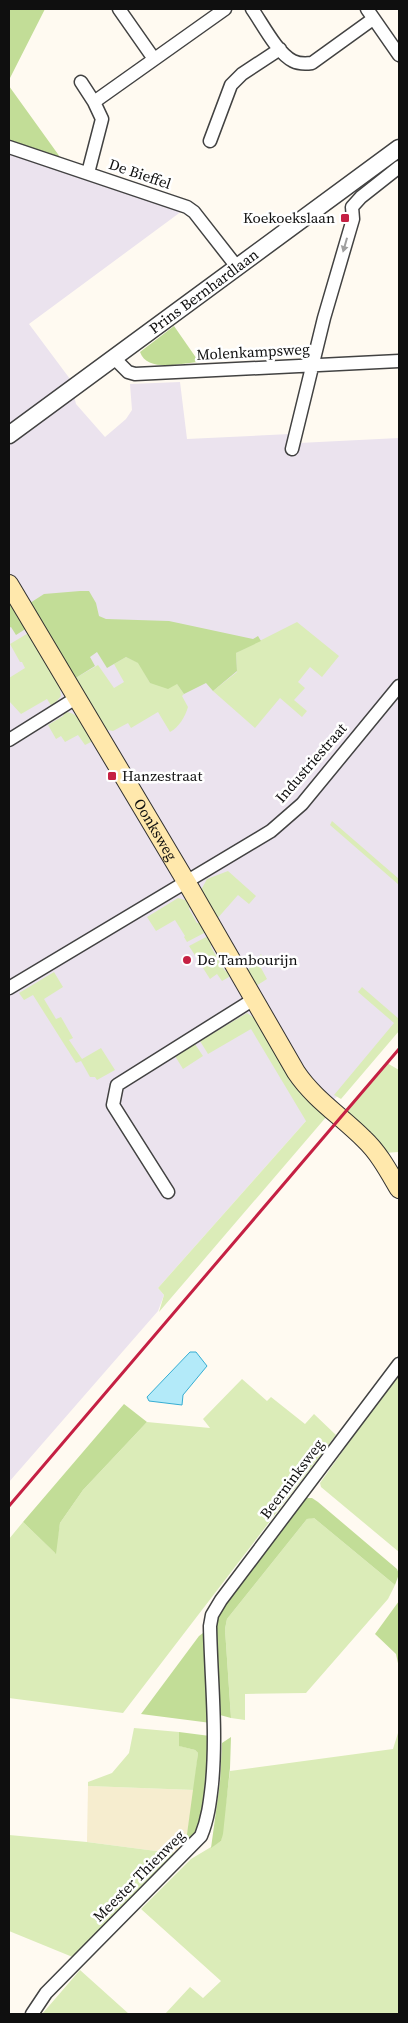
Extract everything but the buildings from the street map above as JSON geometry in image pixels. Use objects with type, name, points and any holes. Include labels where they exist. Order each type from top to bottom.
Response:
[{"type":"main road","name":"Oonksweg","points":[[9,584],[307,1088],[365,1139],[377,1153],[399,1189]]},
{"type":"street","points":[[119,9],[154,59]]},
{"type":"street","points":[[94,102],[225,9]]},
{"type":"street","points":[[252,9],[280,49],[292,61],[302,64],[312,63],[370,14],[399,55]]},
{"type":"street","points":[[210,141],[231,84],[242,74],[280,49]]},
{"type":"street","points":[[80,82],[94,102],[102,119],[88,174]]},
{"type":"street","name":"De Bieffel","points":[[9,147],[187,207],[194,212],[237,267]]},
{"type":"street","name":"Prins Bernhardlaan","points":[[9,435],[399,148]]},
{"type":"street","points":[[352,207],[361,197],[399,167]]},
{"type":"street","points":[[292,449],[312,365],[353,219],[352,207],[337,194]]},
{"type":"street","name":"Molenkampsweg","points":[[114,358],[128,372],[135,374],[399,361]]},
{"type":"street","name":"Industriestraat","points":[[187,883],[271,831],[302,804],[336,760],[399,686]]},
{"type":"street","points":[[9,740],[76,698]]},
{"type":"street","points":[[9,988],[187,883]]},
{"type":"street","points":[[168,1192],[113,1105],[117,1085],[254,999]]},
{"type":"street","name":"Beerninksweg","points":[[212,1615],[221,1600],[399,1364]]},
{"type":"street","name":"Meester Thienweg","points":[[32,2014],[46,1993],[201,1836],[209,1810],[214,1761],[215,1732],[210,1626],[212,1615]]},
{"type":"shaded area","points":[[9,140],[60,157],[66,166],[182,211],[29,324],[70,379],[76,404],[105,437],[126,419],[132,410],[130,384],[180,382],[187,439],[290,434],[299,443],[399,438],[399,1025],[338,1096],[306,1121],[158,1288],[164,1295],[158,1311],[9,1482]]},
{"type":"shaded area","points":[[88,1786],[194,1790],[185,1849],[179,1854],[87,1842]]},
{"type":"green space","points":[[9,9],[45,9],[9,80]]},
{"type":"green space","points":[[9,86],[60,157],[9,140]]},
{"type":"green space","points":[[174,326],[199,362],[175,365],[150,363],[140,352]]},
{"type":"green space","points":[[89,591],[96,603],[99,616],[106,619],[169,621],[253,639],[258,636],[261,641],[236,653],[237,671],[213,691],[206,683],[184,694],[177,684],[168,689],[150,683],[138,663],[126,657],[107,668],[97,652],[90,657],[95,666],[74,679],[69,668],[63,667],[40,628],[43,623],[30,603],[44,594]]},
{"type":"green space","points":[[9,599],[27,628],[16,635],[11,627],[9,628]]},
{"type":"green space","points":[[297,622],[339,656],[322,677],[310,667],[298,682],[305,688],[294,700],[307,711],[302,717],[280,698],[255,728],[213,691],[237,672],[236,653]]},
{"type":"green space","points":[[30,632],[59,684],[61,696],[52,707],[47,699],[21,714],[9,701],[9,678],[25,668],[10,644]]},
{"type":"green space","points":[[126,657],[139,663],[150,683],[177,684],[184,694],[182,696],[188,707],[187,711],[179,725],[170,732],[158,712],[131,728],[128,723],[113,731],[103,729],[74,679],[98,665],[114,688],[124,682],[114,664]]},
{"type":"green space","points":[[65,712],[79,718],[93,741],[85,745],[78,735],[65,742],[61,736],[56,739],[48,725],[63,716]]},
{"type":"green space","points":[[332,821],[399,879],[399,885],[330,825]]},
{"type":"green space","points":[[228,871],[256,896],[249,904],[238,895],[216,920],[201,890],[207,879]]},
{"type":"green space","points":[[178,898],[185,900],[190,906],[189,909],[197,923],[201,923],[206,932],[187,942],[175,920],[156,931],[147,917]]},
{"type":"green space","points":[[208,936],[212,943],[211,947],[225,971],[230,972],[229,977],[222,981],[217,974],[210,979],[189,946]]},
{"type":"green space","points":[[261,954],[265,963],[260,966],[267,979],[256,986],[247,971]]},
{"type":"green space","points":[[54,972],[63,987],[44,999],[56,1019],[61,1017],[73,1038],[69,1040],[82,1059],[101,1048],[115,1070],[97,1080],[95,1077],[90,1077],[81,1061],[76,1063],[33,995],[24,1000],[19,993]]},
{"type":"green space","points":[[362,987],[399,1019],[399,1031],[341,1099],[334,1095],[394,1023],[358,992]]},
{"type":"green space","points":[[247,1013],[257,1020],[327,1116],[159,1312],[164,1295],[158,1288],[306,1121],[251,1029],[208,1054],[200,1041]]},
{"type":"green space","points":[[195,1044],[203,1056],[183,1069],[175,1056]]},
{"type":"green space","points":[[387,1063],[399,1070],[399,1152],[383,1153],[342,1113]]},
{"type":"green space","points":[[399,1372],[399,1552],[321,1487],[320,1483]]},
{"type":"green space","points":[[242,1379],[267,1401],[271,1397],[305,1424],[314,1414],[336,1435],[123,1713],[9,1698],[9,1539],[23,1522],[55,1553],[60,1523],[83,1490],[147,1422],[210,1428],[203,1419]]},
{"type":"green space","points":[[124,1404],[147,1422],[83,1490],[60,1523],[56,1554],[23,1522]]},
{"type":"green space","points":[[306,1498],[312,1498],[318,1502],[397,1569],[399,1574],[395,1585],[314,1518],[307,1519],[227,1619],[225,1629],[231,1718],[220,1715],[215,1620],[217,1614]]},
{"type":"green space","points":[[314,1518],[395,1585],[388,1599],[306,1693],[245,1694],[245,1720],[231,1718],[225,1629],[227,1619],[307,1519]]},
{"type":"green space","points":[[399,1601],[399,1668],[396,1654],[375,1634]]},
{"type":"green space","points":[[203,1633],[211,1723],[141,1714],[199,1636]]},
{"type":"green space","points":[[134,1728],[179,1732],[180,1746],[195,1750],[198,1753],[194,1790],[88,1786],[88,1782],[112,1773],[129,1753]]},
{"type":"green space","points":[[179,1732],[210,1736],[204,1807],[199,1834],[185,1849],[198,1753],[195,1750],[179,1746]]},
{"type":"green space","points":[[398,1733],[399,2014],[165,2014],[190,1987],[203,1998],[221,1981],[141,1909],[191,1859],[221,1841],[230,1771],[393,1749]]},
{"type":"green space","points":[[231,1737],[230,1768],[223,1834],[221,1841],[211,1848],[220,1782],[222,1743]]},
{"type":"green space","points":[[9,1835],[87,1842],[179,1854],[75,1958],[9,1931]]},
{"type":"green space","points":[[80,1970],[129,2014],[42,2014]]},
{"type":"water","points":[[190,1352],[196,1352],[207,1366],[183,1395],[182,1405],[149,1401],[147,1397]]},
{"type":"railway","points":[[9,1506],[399,1049]]},
{"type":"place","name":"Koekoekslaan","points":[[345,218]]},
{"type":"place","name":"Hanzestraat","points":[[112,776]]},
{"type":"place","name":"De Tambourijn","points":[[187,960]]}]
